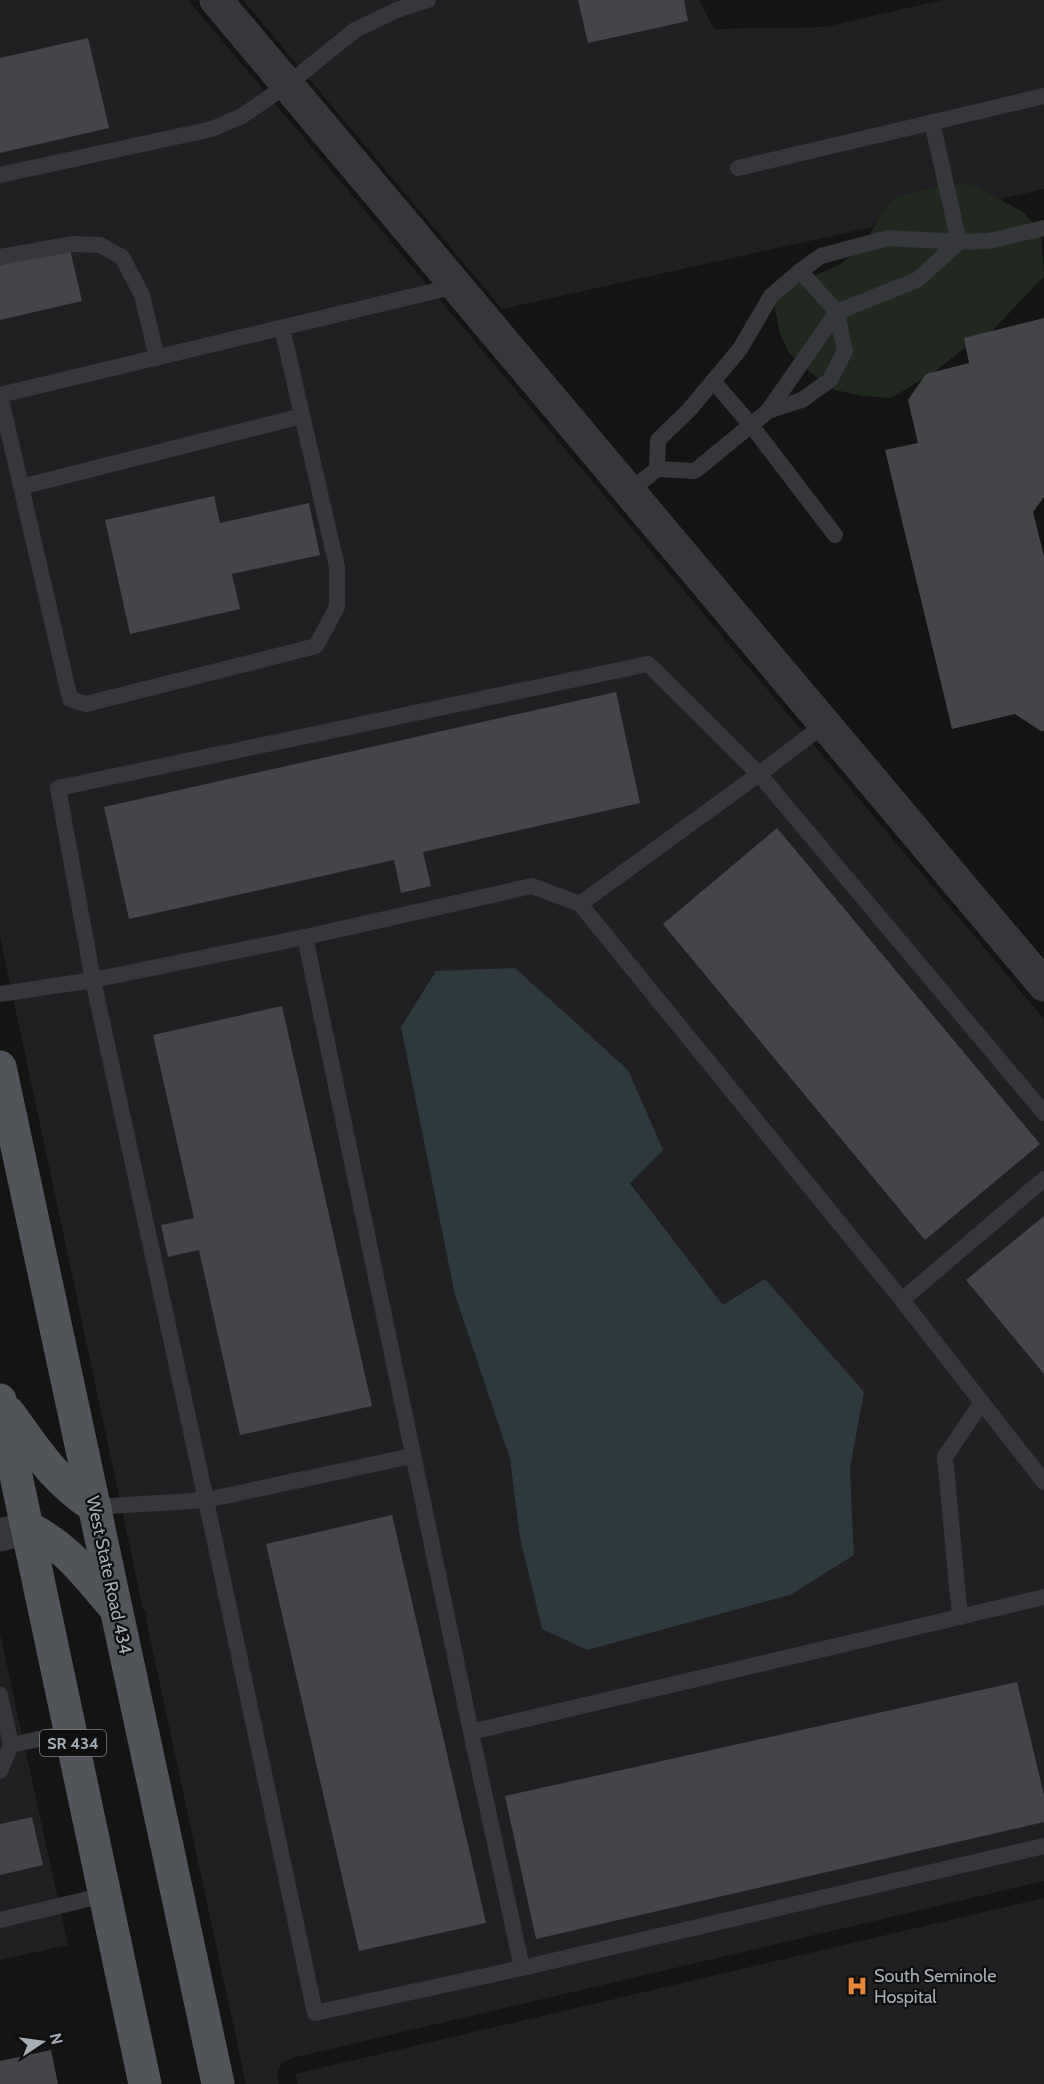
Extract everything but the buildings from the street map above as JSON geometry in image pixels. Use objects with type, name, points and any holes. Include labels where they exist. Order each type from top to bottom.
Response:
[{"type":"main road","name":"West State Road 434","points":[[0,1067],[218,2084]]},
{"type":"main road","points":[[1,1412],[51,1471],[72,1492],[94,1507]]},
{"type":"main road","name":"SR 434","points":[[1,1412],[14,1531],[71,1732],[145,2084]]},
{"type":"main road","points":[[14,1531],[47,1537],[64,1550],[117,1610]]},
{"type":"street","points":[[216,0],[1044,985]]},
{"type":"lane","points":[[0,175],[212,129],[242,116],[287,85],[355,30],[397,10],[428,0]]},
{"type":"lane","points":[[738,168],[1044,96]]},
{"type":"lane","points":[[932,122],[959,242]]},
{"type":"lane","points":[[657,469],[658,440],[689,410],[740,349],[771,296],[821,256],[888,238],[959,242],[989,241],[1044,228]]},
{"type":"lane","points":[[629,492],[657,469],[695,471],[768,411],[837,312],[917,280],[959,242]]},
{"type":"lane","points":[[0,256],[72,244],[100,245],[122,257],[142,296],[157,358]]},
{"type":"lane","points":[[768,411],[802,400],[830,380],[845,351],[837,312],[800,272]]},
{"type":"lane","points":[[282,328],[337,567],[337,607],[316,646],[86,704],[70,699],[0,395],[456,286]]},
{"type":"lane","points":[[713,381],[751,425],[835,535]]},
{"type":"lane","points":[[21,487],[302,416]]},
{"type":"lane","points":[[1044,1113],[759,774],[648,664],[58,788],[93,980],[315,2013],[522,1968],[1044,1846]]},
{"type":"lane","points":[[580,904],[825,724]]},
{"type":"lane","points":[[0,994],[93,980],[305,937],[532,886],[580,904],[902,1300],[1044,1482]]},
{"type":"lane","points":[[305,937],[412,1456],[522,1968]]},
{"type":"lane","points":[[902,1300],[1044,1179]]},
{"type":"lane","points":[[960,1617],[945,1456],[982,1402]]},
{"type":"lane","points":[[94,1507],[206,1500],[412,1456]]},
{"type":"lane","points":[[471,1732],[1044,1597]]},
{"type":"lane","points":[[0,1695],[11,1745],[0,1771]]},
{"type":"lane","points":[[11,1745],[71,1732]]},
{"type":"lane","points":[[0,1920],[105,1895]]},
{"type":"shaded area","points":[[0,0],[188,0],[1044,1019],[1044,1881],[292,2058],[282,2063],[279,2068],[277,2077],[279,2084],[246,2084],[145,1615],[147,1613],[143,1609],[0,936]],"holes":[[[663,1150],[630,1182],[723,1305],[864,1392],[850,1469],[854,1555],[542,1629],[520,1538],[510,1459],[455,1295]]]},
{"type":"shaded area","points":[[243,0],[699,0],[714,29],[825,27],[942,0],[1044,0],[1044,189],[999,199],[970,183],[881,213],[873,227],[502,309]]},
{"type":"shaded area","points":[[970,183],[1023,212],[1041,232],[1044,276],[993,330],[962,350],[933,373],[891,398],[863,396],[835,390],[789,353],[780,334],[774,303],[792,285],[839,265],[864,246],[881,213],[896,197],[943,185]]},
{"type":"shaded area","points":[[515,968],[628,1070],[663,1150],[630,1183],[723,1305],[765,1279],[864,1392],[850,1469],[854,1555],[790,1595],[587,1650],[542,1629],[520,1538],[510,1459],[455,1295],[401,1027],[436,971]]},
{"type":"shaded area","points":[[0,1634],[68,1945],[0,1960]]},
{"type":"shaded area","name":"South Seminole Hospital","points":[[1044,1898],[1044,2084],[298,2084],[295,2074]]},
{"type":"place","name":"South Seminole Hospital","points":[[857,1986]]}]
